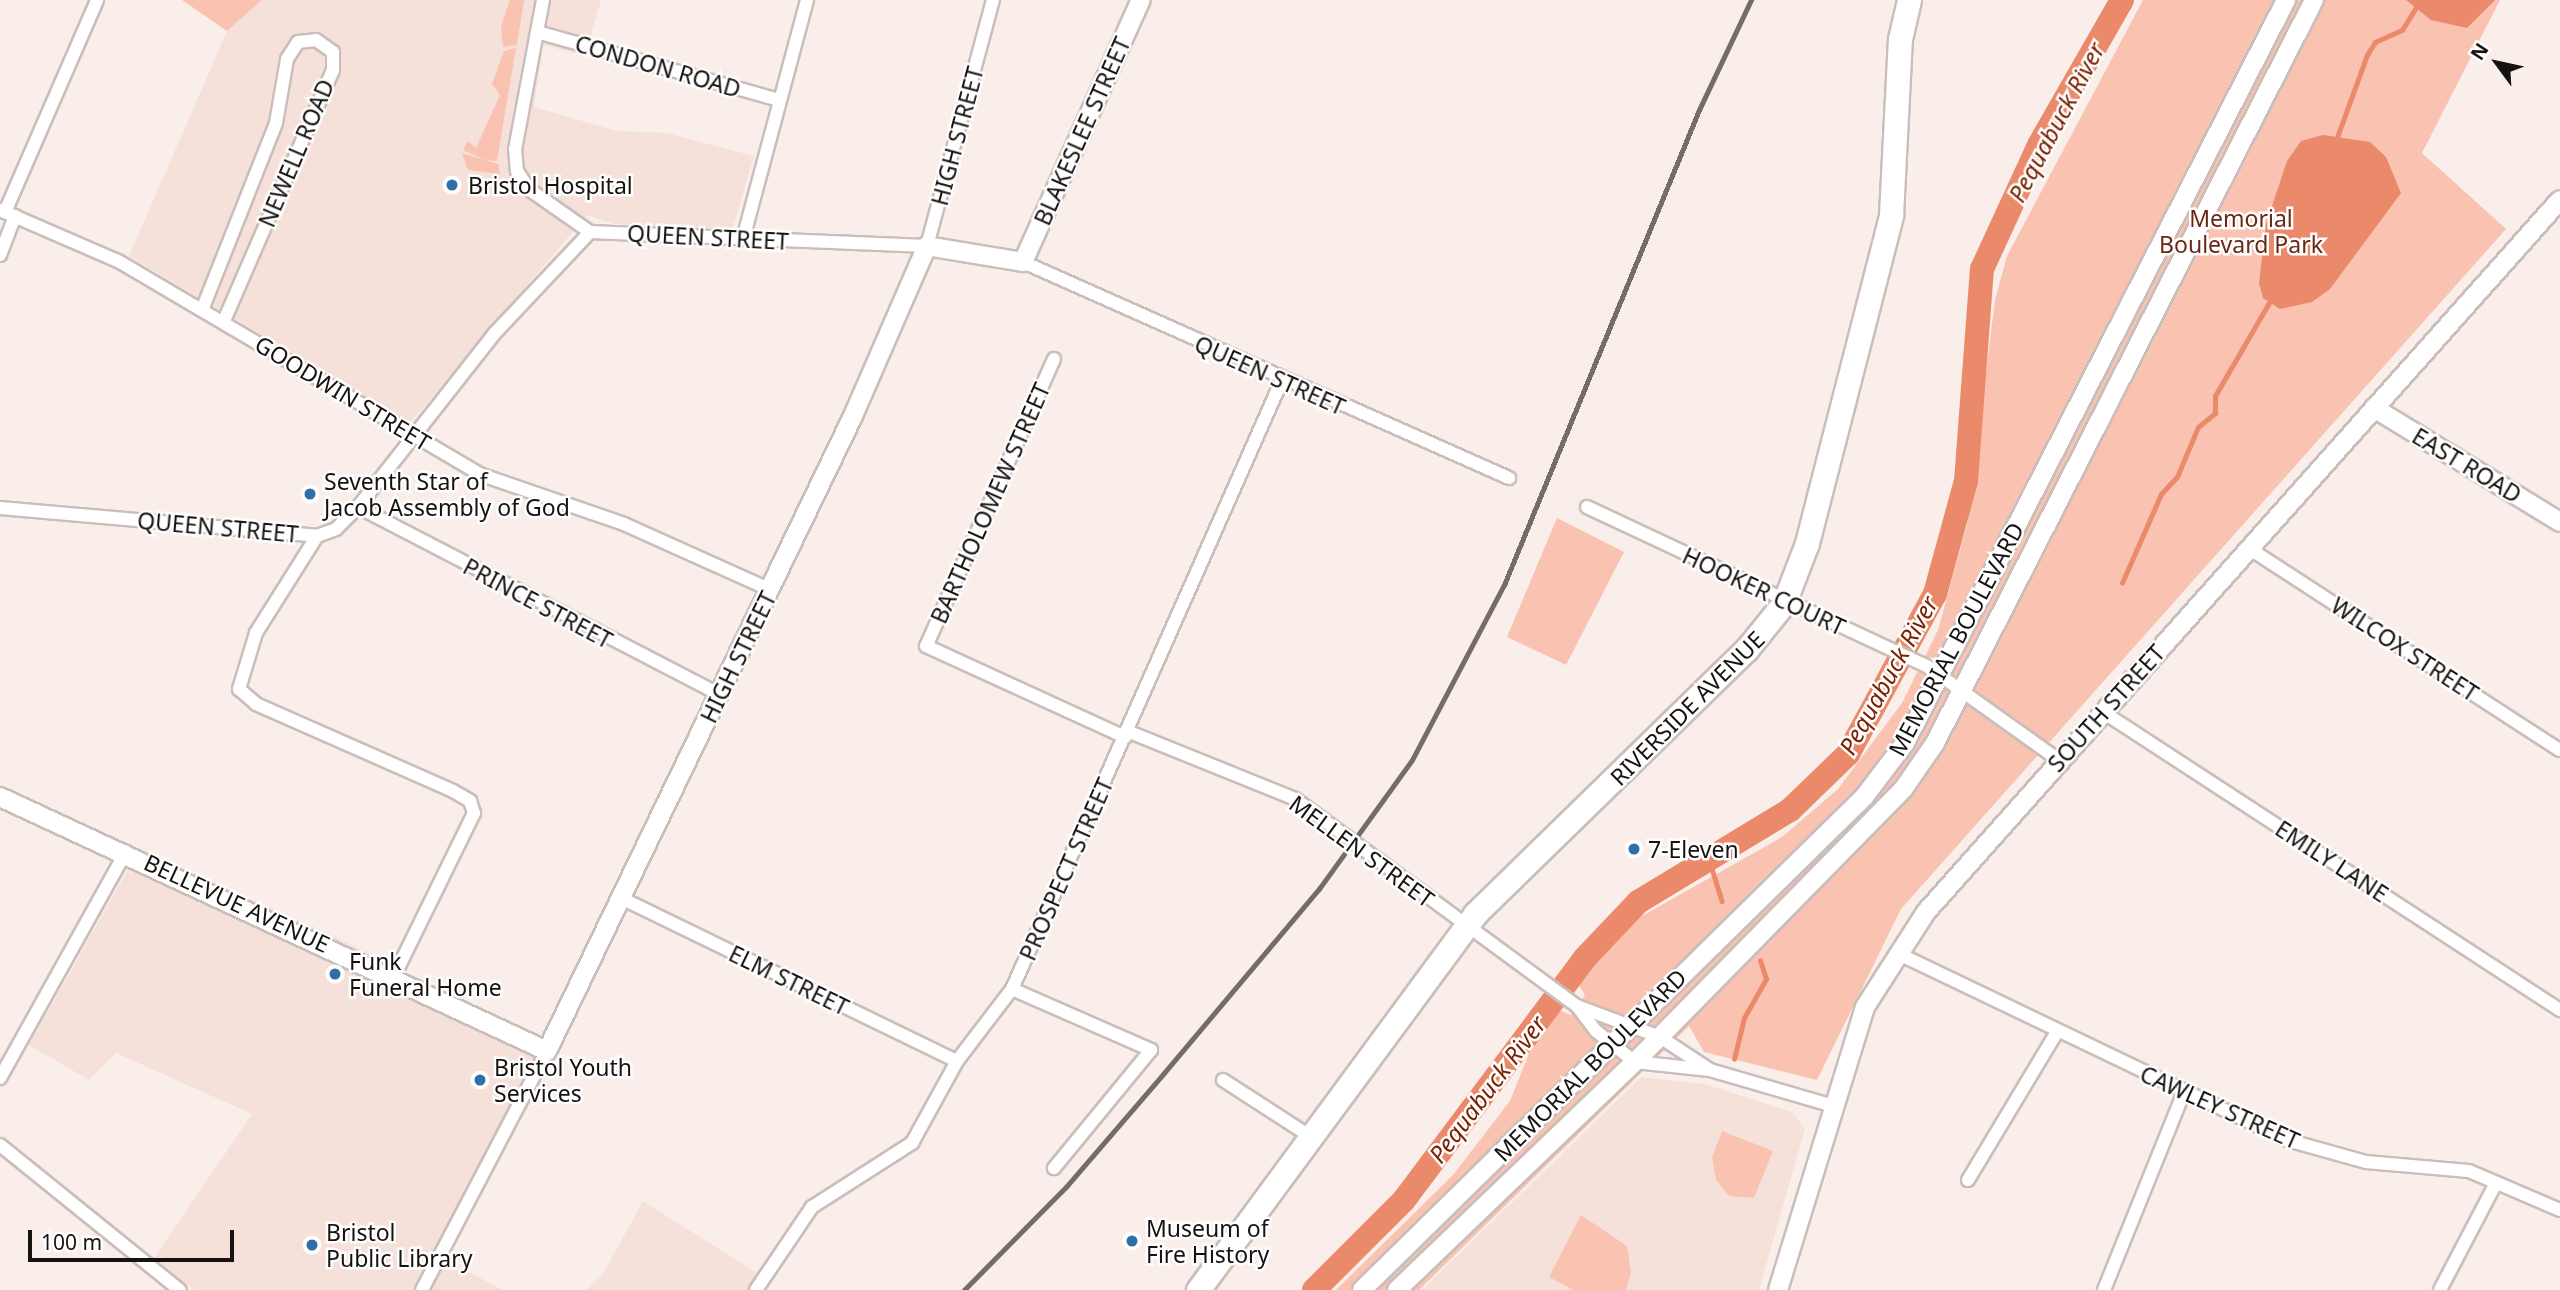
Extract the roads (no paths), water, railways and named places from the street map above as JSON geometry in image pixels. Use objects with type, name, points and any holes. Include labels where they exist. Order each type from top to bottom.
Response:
[{"type":"highway","name":"RIVERSIDE AVENUE","points":[[1198,1290],[1466,926],[1746,650],[1784,603],[1807,543],[1891,215],[1900,39],[1909,0]]},
{"type":"main road","name":"BLAKESLEE STREET","points":[[1023,262],[1141,0]]},
{"type":"main road","name":"MEMORIAL BOULEVARD","points":[[1362,1290],[1864,797],[1905,743],[2286,0]]},
{"type":"main road","name":"MEMORIAL BOULEVARD","points":[[1397,1290],[1635,1062],[1880,816],[1935,743],[2314,0]]},
{"type":"main road","name":"SOUTH STREET","points":[[1778,1290],[1830,1105],[1865,1007],[1897,953],[2059,760],[2560,200]]},
{"type":"main road","name":"QUEEN STREET","points":[[927,246],[1023,262]]},
{"type":"main road","name":"HIGH STREET","points":[[547,1051],[771,590],[927,246]]},
{"type":"main road","name":"EAST ROAD","points":[[2374,408],[2560,522]]},
{"type":"main road","name":"BELLEVUE AVENUE","points":[[0,797],[394,976],[547,1051]]},
{"type":"street","points":[[0,255],[7,213],[97,0]]},
{"type":"street","points":[[543,0],[515,149],[517,171],[530,190],[590,232]]},
{"type":"street","points":[[743,239],[807,0]]},
{"type":"street","name":"HIGH STREET","points":[[927,246],[993,0]]},
{"type":"street","name":"CONDON ROAD","points":[[537,32],[779,100]]},
{"type":"street","name":"NEWELL ROAD","points":[[202,310],[273,130],[288,59],[299,42],[317,40],[333,51],[332,70],[224,321]]},
{"type":"street","name":"GOODWIN STREET","points":[[7,213],[118,261],[480,474],[624,524],[771,590]]},
{"type":"street","name":"QUEEN STREET","points":[[0,508],[317,536],[336,529],[358,507],[494,334],[590,232],[927,246]]},
{"type":"street","name":"QUEEN STREET","points":[[1023,262],[1282,380],[1509,478]]},
{"type":"street","name":"BARTHOLOMEW STREET","points":[[926,646],[1054,359]]},
{"type":"street","name":"PROSPECT STREET","points":[[756,1290],[812,1207],[912,1143],[957,1061],[1012,989],[1282,380]]},
{"type":"street","name":"PRINCE STREET","points":[[358,507],[720,695]]},
{"type":"street","name":"HOOKER COURT","points":[[1587,507],[1784,603],[1921,663],[2059,760]]},
{"type":"street","points":[[317,536],[256,633],[239,689],[256,704],[453,790],[470,801],[474,813],[394,976]]},
{"type":"street","name":"WILCOX STREET","points":[[2250,548],[2560,750]]},
{"type":"street","name":"MELLEN STREET","points":[[926,646],[1126,734],[1295,799],[1577,1006],[1611,1044],[1635,1062],[1710,1070],[1830,1105]]},
{"type":"street","name":"EMILY LANE","points":[[2103,712],[2560,1010]]},
{"type":"street","points":[[0,1079],[126,852]]},
{"type":"street","name":"ELM STREET","points":[[621,898],[957,1061]]},
{"type":"street","name":"CAWLEY STREET","points":[[1897,953],[2184,1092],[2311,1148],[2366,1162],[2464,1170],[2560,1210]]},
{"type":"street","points":[[1012,989],[1151,1050],[1054,1168]]},
{"type":"street","name":"MELLEN STREET","points":[[1577,1006],[1632,1024],[1660,1037],[1710,1070]]},
{"type":"street","points":[[1968,1180],[2057,1032]]},
{"type":"street","name":"HIGH STREET","points":[[422,1290],[547,1051]]},
{"type":"street","points":[[1223,1080],[1311,1137]]},
{"type":"street","points":[[2104,1290],[2184,1092]]},
{"type":"street","points":[[0,1145],[180,1290]]},
{"type":"street","points":[[2440,1290],[2496,1183]]},
{"type":"waterway","name":"Pequabuck River","points":[[1314,1290],[1404,1200],[1584,959],[1638,902],[1790,810],[1848,754],[1935,594],[1966,481],[1982,269],[2039,145],[2122,0]]},
{"type":"waterway","points":[[2336,140],[2367,55],[2375,42],[2402,30],[2421,0]]},
{"type":"waterway","points":[[2122,583],[2161,494],[2177,477],[2198,427],[2215,413],[2215,396],[2270,301]]},
{"type":"waterway","points":[[1709,859],[1722,901]]},
{"type":"waterway","points":[[1734,1059],[1744,1018],[1766,979],[1760,961]]},
{"type":"railway","points":[[964,1290],[1066,1187],[1164,1073],[1319,889],[1412,760],[1504,585],[1699,110],[1751,0]]},
{"type":"place","name":"Bristol Hospital","points":[[452,185]]},
{"type":"place","name":"Seventh Star of Jacob Assembly of God","points":[[310,494]]},
{"type":"place","name":"7-Eleven","points":[[1634,849]]},
{"type":"place","name":"Funk Funeral Home","points":[[335,974]]},
{"type":"place","name":"Bristol Youth Services","points":[[480,1080]]},
{"type":"place","name":"Museum of Fire History","points":[[1132,1241]]},
{"type":"place","name":"Bristol Public Library","points":[[312,1245]]},
{"type":"park label","name":"Memorial Boulevard Park","points":[[2241,231]]}]
